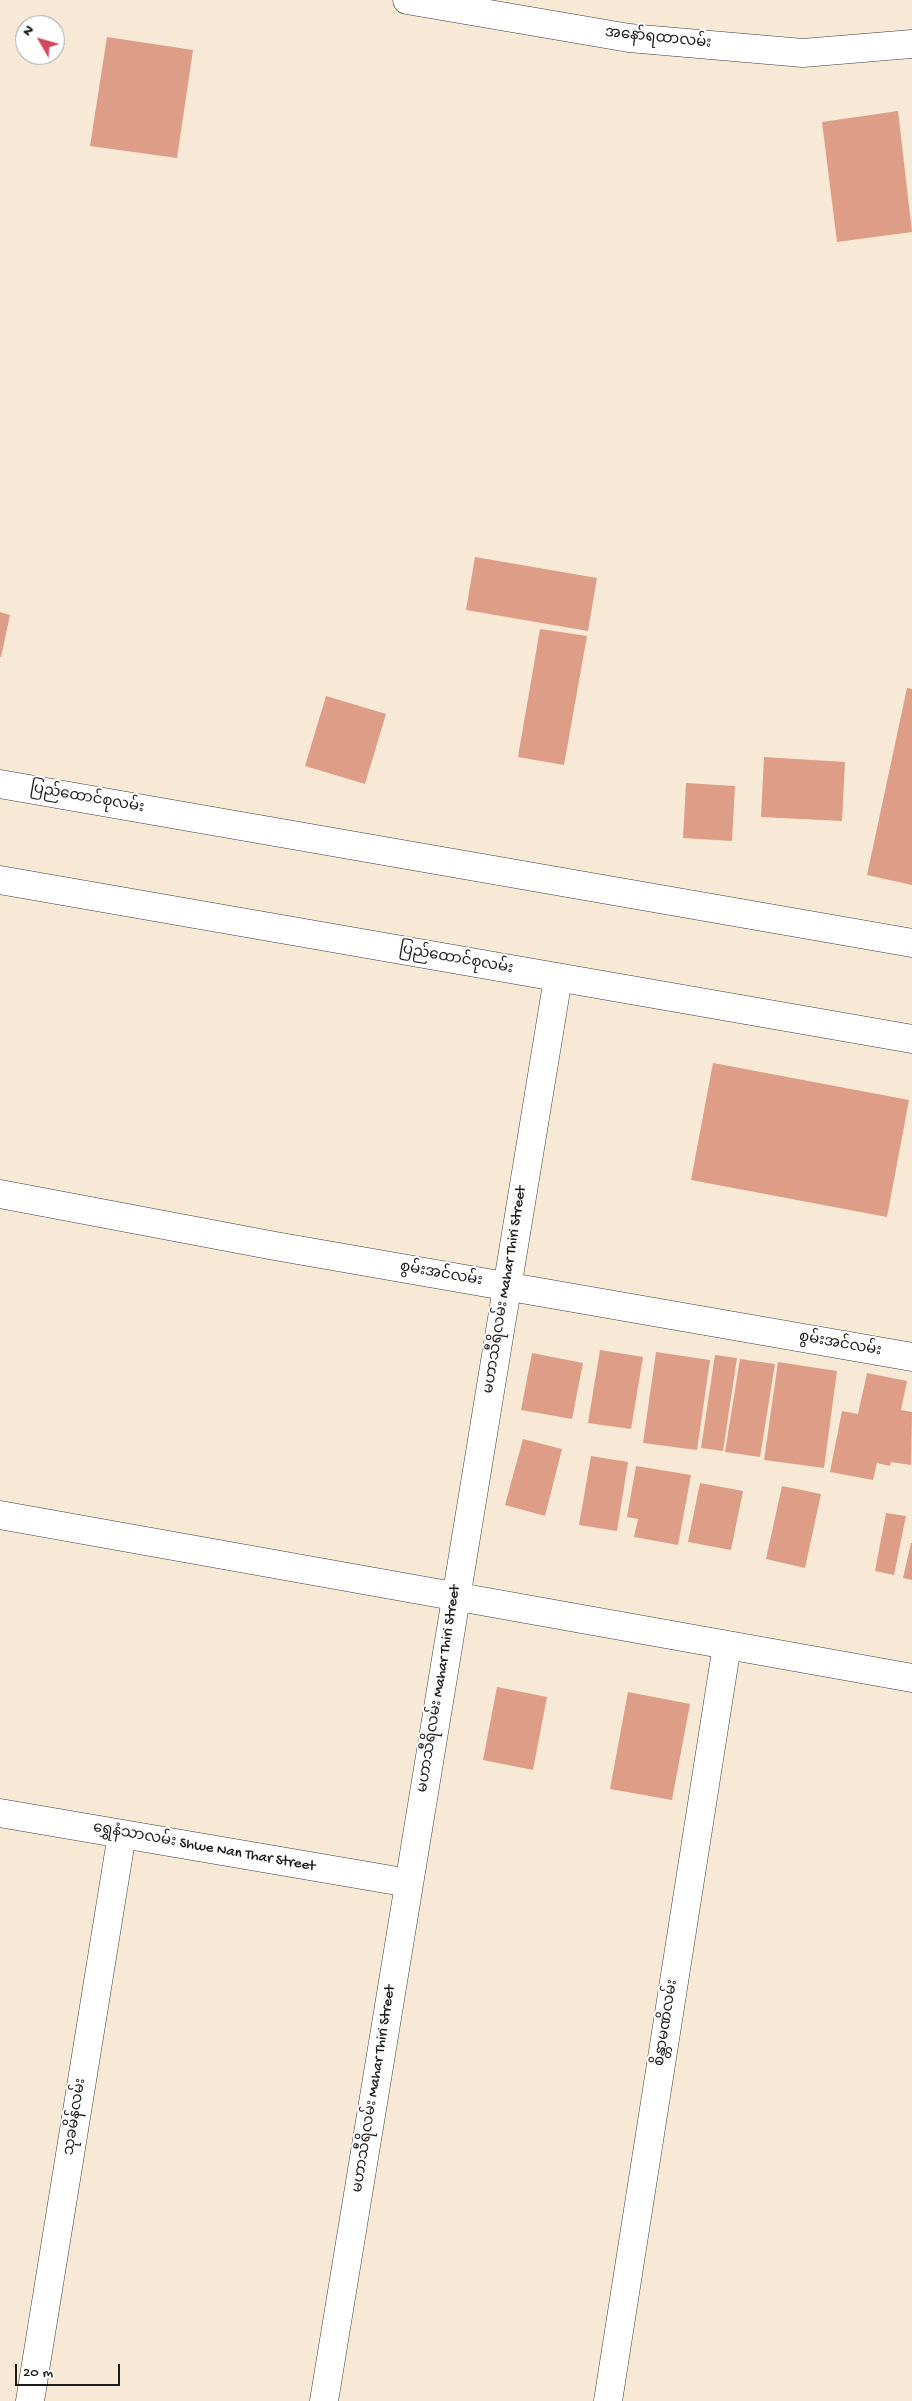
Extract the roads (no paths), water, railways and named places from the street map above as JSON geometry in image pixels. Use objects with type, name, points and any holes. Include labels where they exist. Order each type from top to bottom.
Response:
[{"type":"street","name":"အနော်ရထာလမ်း","points":[[406,0],[629,38],[803,52],[912,44]]},
{"type":"street","name":"ပြည်ထောင်စုလမ်း","points":[[0,784],[912,943]]},
{"type":"street","name":"ပြည်ထောင်စုလမ်း","points":[[0,880],[912,1039]]},
{"type":"street","name":"မဟာသီရိလမ်း Mahar Thiri Street","points":[[324,2401],[558,978]]},
{"type":"street","name":"စွမ်းအင်လမ်း","points":[[0,1194],[275,1246],[912,1357]]},
{"type":"street","points":[[0,1515],[912,1678]]},
{"type":"street","name":"စိန္တာမဏိလမ်း","points":[[608,2401],[727,1645]]},
{"type":"street","name":"ရွှေနံသာလမ်း Shwe Nan Thar Street","points":[[0,1812],[409,1883]]},
{"type":"street","name":"သုခမိန်လမ်း","points":[[30,2401],[122,1834]]}]
